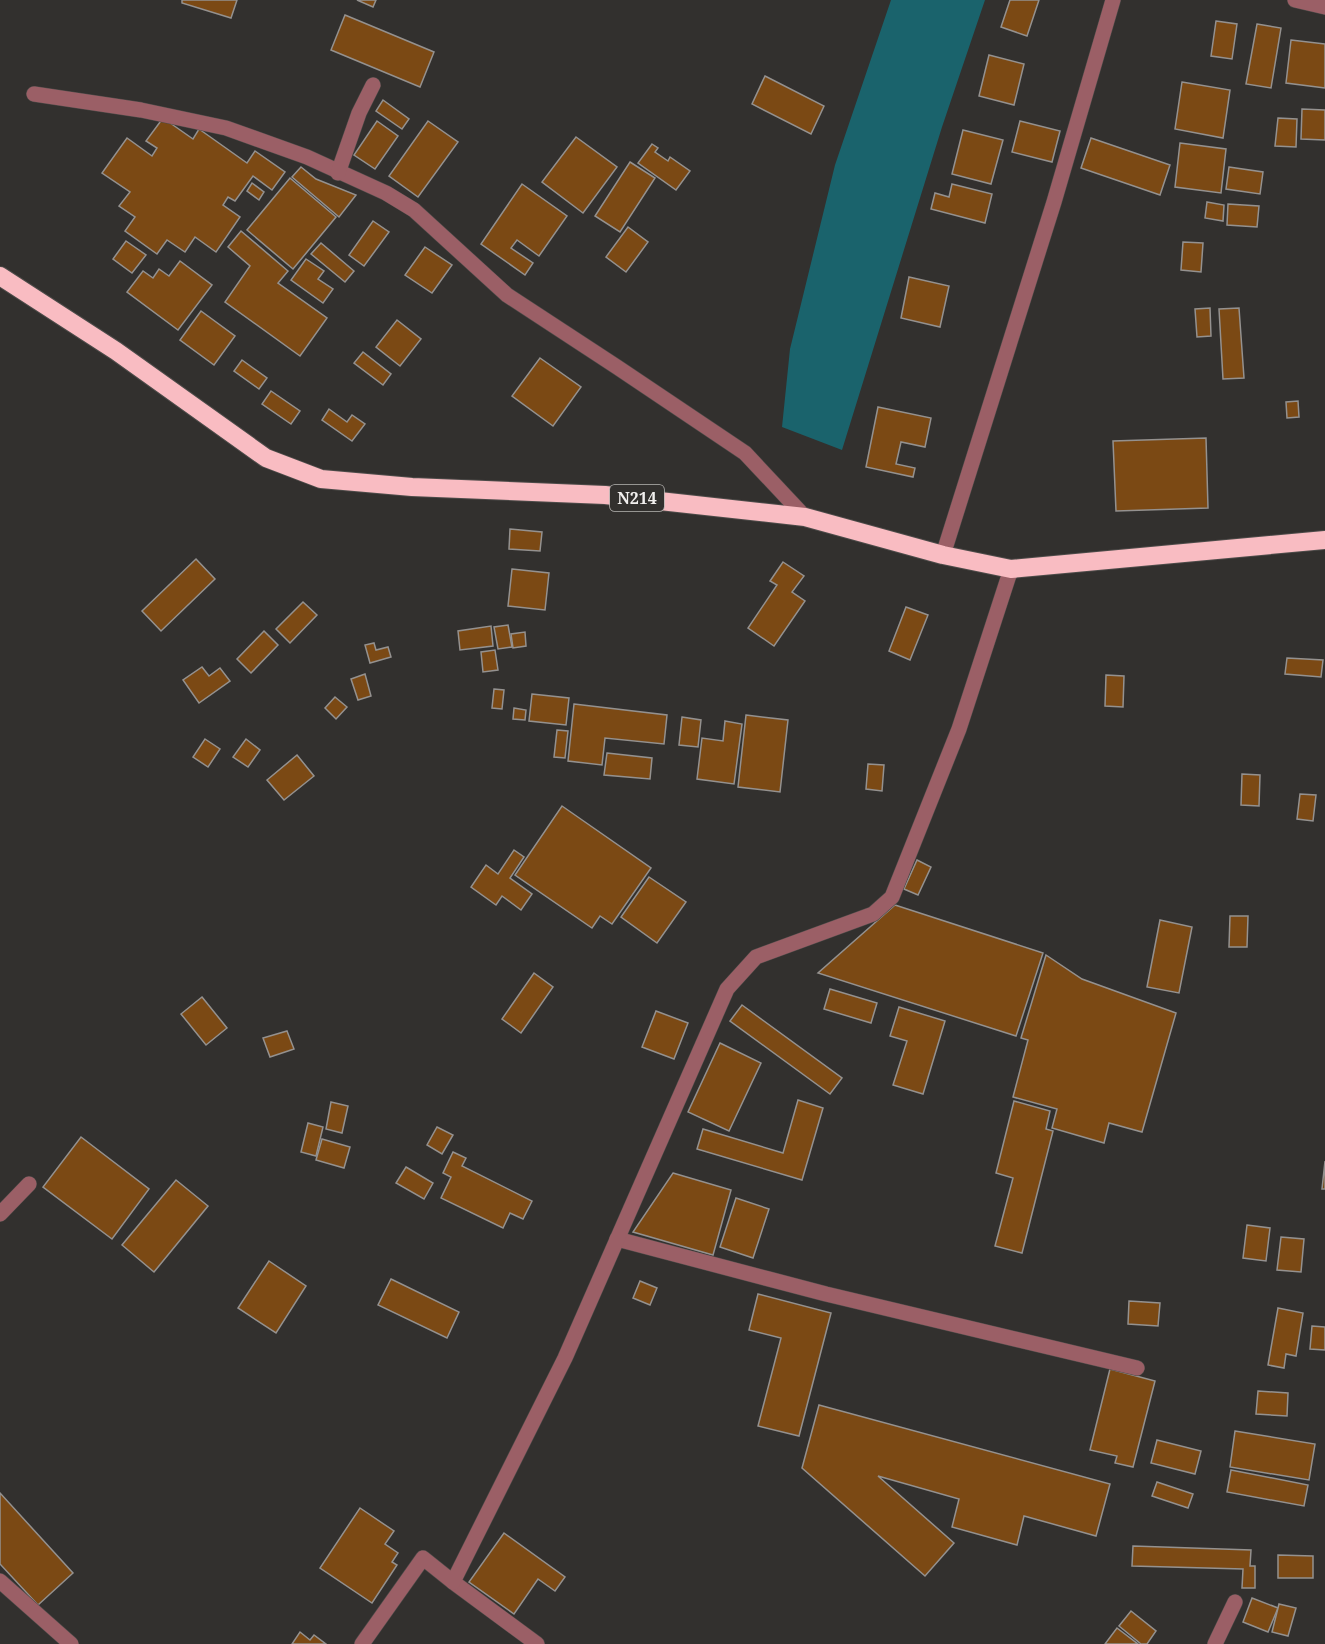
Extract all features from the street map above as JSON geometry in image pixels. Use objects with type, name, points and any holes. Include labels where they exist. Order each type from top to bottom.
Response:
[{"type":"highway","name":"N214","points":[[0,276],[116,351],[266,458],[321,479],[412,487],[605,495],[805,517],[943,555],[1011,569],[1325,540]]},
{"type":"street","points":[[943,555],[1054,202],[1113,0]]},
{"type":"street","points":[[1295,0],[1325,7]]},
{"type":"street","points":[[338,173],[359,113],[374,85]]},
{"type":"street","points":[[33,94],[141,110],[226,128],[307,157],[386,193],[414,210],[507,295],[745,453],[805,517]]},
{"type":"street","points":[[453,1582],[565,1359],[727,989],[756,957],[873,914],[892,897],[959,729],[1011,569]]},
{"type":"street","points":[[0,1214],[29,1184]]},
{"type":"street","points":[[617,1239],[826,1294],[1137,1368]]},
{"type":"street","points":[[362,1644],[423,1558],[537,1644]]},
{"type":"street","points":[[0,1581],[71,1644]]},
{"type":"street","points":[[1215,1644],[1235,1602]]},
{"type":"water","points":[[891,0],[985,0],[942,127],[842,450],[782,427],[790,349],[835,165]]},
{"type":"building","points":[[182,0],[237,0],[231,18],[182,3]]},
{"type":"building","points":[[357,0],[376,0],[373,7]]},
{"type":"building","points":[[1010,0],[1039,0],[1027,36],[1001,27]]},
{"type":"building","points":[[345,15],[434,52],[420,87],[331,50]]},
{"type":"building","points":[[1216,21],[1237,24],[1232,59],[1211,56]]},
{"type":"building","points":[[1257,24],[1281,28],[1271,88],[1246,84]]},
{"type":"building","points":[[1291,40],[1325,44],[1325,88],[1286,83]]},
{"type":"building","points":[[989,55],[1024,64],[1014,105],[979,96]]},
{"type":"building","points":[[765,76],[824,106],[811,134],[752,104]]},
{"type":"building","points":[[1182,82],[1230,90],[1223,138],[1175,129]]},
{"type":"building","points":[[383,100],[409,119],[402,129],[376,111]]},
{"type":"building","points":[[1302,109],[1325,110],[1325,140],[1301,139]]},
{"type":"building","points":[[163,118],[193,139],[199,129],[247,163],[255,151],[285,172],[272,190],[253,176],[235,201],[228,197],[223,205],[240,217],[216,252],[195,237],[185,252],[167,240],[157,254],[125,231],[135,217],[119,206],[130,192],[102,173],[127,138],[152,156],[157,148],[146,141]]},
{"type":"building","points":[[1278,118],[1297,119],[1296,147],[1275,146]]},
{"type":"building","points":[[377,121],[398,136],[375,169],[354,155]]},
{"type":"building","points":[[428,121],[458,142],[418,197],[389,176]]},
{"type":"building","points":[[1020,121],[1060,131],[1052,162],[1012,152]]},
{"type":"building","points":[[963,130],[1003,140],[991,184],[952,174]]},
{"type":"building","points":[[576,137],[617,167],[583,213],[542,182]]},
{"type":"building","points":[[1091,138],[1170,165],[1160,195],[1081,168]]},
{"type":"building","points":[[1180,143],[1226,149],[1221,193],[1175,187]]},
{"type":"building","points":[[652,144],[658,148],[655,152],[668,161],[670,157],[690,171],[676,190],[638,163]]},
{"type":"building","points":[[630,162],[655,178],[620,232],[595,216]]},
{"type":"building","points":[[301,167],[316,179],[356,195],[339,217],[292,177]]},
{"type":"building","points":[[1229,167],[1263,172],[1260,194],[1226,189]]},
{"type":"building","points":[[290,178],[336,217],[293,269],[247,230]]},
{"type":"building","points":[[252,183],[264,192],[259,200],[247,191]]},
{"type":"building","points":[[522,184],[567,216],[539,256],[517,240],[511,248],[533,263],[525,275],[481,244]]},
{"type":"building","points":[[952,184],[992,194],[985,223],[931,209],[935,193],[949,197]]},
{"type":"building","points":[[1207,202],[1224,205],[1223,221],[1205,218]]},
{"type":"building","points":[[1228,204],[1259,206],[1257,227],[1227,225]]},
{"type":"building","points":[[373,221],[389,232],[364,266],[349,255]]},
{"type":"building","points":[[628,227],[648,242],[626,272],[606,257]]},
{"type":"building","points":[[241,231],[288,271],[278,283],[327,318],[300,356],[225,302],[250,266],[228,247]]},
{"type":"building","points":[[126,241],[146,255],[132,273],[113,259]]},
{"type":"building","points":[[1183,242],[1203,243],[1201,272],[1181,270]]},
{"type":"building","points":[[321,243],[354,271],[345,282],[311,254]]},
{"type":"building","points":[[425,247],[452,265],[432,293],[405,275]]},
{"type":"building","points":[[306,259],[324,271],[318,279],[333,289],[323,303],[291,280]]},
{"type":"building","points":[[180,261],[212,285],[178,330],[127,292],[143,271],[153,278],[159,269],[169,276]]},
{"type":"building","points":[[909,277],[949,286],[940,327],[901,318]]},
{"type":"building","points":[[1210,308],[1211,336],[1197,337],[1195,309]]},
{"type":"building","points":[[1239,308],[1244,378],[1223,379],[1219,309]]},
{"type":"building","points":[[201,311],[235,336],[214,365],[180,340]]},
{"type":"building","points":[[397,320],[421,339],[400,366],[376,347]]},
{"type":"building","points":[[363,352],[391,374],[383,385],[354,363]]},
{"type":"building","points":[[540,358],[581,387],[553,426],[512,396]]},
{"type":"building","points":[[242,360],[267,378],[259,389],[234,371]]},
{"type":"building","points":[[271,391],[300,411],[291,424],[262,404]]},
{"type":"building","points":[[1298,401],[1299,417],[1287,418],[1286,402]]},
{"type":"building","points":[[878,407],[931,418],[925,447],[901,442],[896,464],[915,468],[913,477],[866,467]]},
{"type":"building","points":[[329,409],[347,422],[352,415],[365,424],[352,441],[322,420]]},
{"type":"building","points":[[1206,438],[1208,508],[1116,511],[1113,441]]},
{"type":"building","points":[[510,529],[542,532],[540,551],[509,549]]},
{"type":"building","points":[[196,559],[215,579],[161,631],[142,611]]},
{"type":"building","points":[[783,562],[804,576],[792,592],[805,601],[774,646],[748,628],[777,585],[770,581]]},
{"type":"building","points":[[512,569],[549,573],[545,610],[508,606]]},
{"type":"building","points":[[303,602],[317,615],[290,643],[276,629]]},
{"type":"building","points":[[906,607],[928,615],[910,660],[889,651]]},
{"type":"building","points":[[508,625],[512,647],[498,649],[494,627]]},
{"type":"building","points":[[491,626],[493,646],[460,650],[458,631]]},
{"type":"building","points":[[264,631],[278,645],[251,673],[237,659]]},
{"type":"building","points":[[525,632],[526,646],[513,648],[511,634]]},
{"type":"building","points":[[374,643],[376,650],[388,647],[391,657],[370,663],[365,645]]},
{"type":"building","points":[[495,650],[498,670],[483,672],[481,652]]},
{"type":"building","points":[[1287,658],[1323,660],[1321,677],[1285,674]]},
{"type":"building","points":[[202,667],[209,676],[220,668],[230,681],[199,703],[183,680]]},
{"type":"building","points":[[365,674],[371,696],[358,700],[351,679]]},
{"type":"building","points":[[1106,675],[1124,676],[1123,707],[1105,706]]},
{"type":"building","points":[[494,689],[504,690],[502,709],[492,708]]},
{"type":"building","points":[[532,694],[569,698],[566,725],[529,721]]},
{"type":"building","points":[[335,697],[347,707],[336,719],[325,708]]},
{"type":"building","points":[[574,704],[667,715],[664,744],[605,738],[602,765],[568,761]]},
{"type":"building","points":[[514,708],[526,710],[525,720],[513,719]]},
{"type":"building","points":[[746,715],[788,720],[780,792],[738,787]]},
{"type":"building","points":[[682,717],[701,720],[698,747],[679,745]]},
{"type":"building","points":[[725,721],[742,724],[734,784],[697,779],[702,738],[723,741]]},
{"type":"building","points":[[557,730],[568,731],[565,758],[554,757]]},
{"type":"building","points":[[205,739],[220,749],[208,767],[193,757]]},
{"type":"building","points":[[246,739],[260,750],[248,767],[233,757]]},
{"type":"building","points":[[607,753],[652,758],[650,779],[604,775]]},
{"type":"building","points":[[297,755],[314,776],[284,800],[267,780]]},
{"type":"building","points":[[868,764],[884,765],[882,791],[866,789]]},
{"type":"building","points":[[1242,774],[1260,775],[1259,806],[1241,805]]},
{"type":"building","points":[[1300,794],[1316,795],[1313,821],[1297,819]]},
{"type":"building","points":[[562,806],[651,868],[612,924],[600,916],[592,928],[515,875]]},
{"type":"building","points":[[514,850],[524,857],[510,878],[532,894],[521,910],[502,896],[496,905],[471,887],[486,865],[498,874]]},
{"type":"building","points":[[917,860],[931,867],[918,895],[904,889]]},
{"type":"building","points":[[649,877],[686,902],[657,943],[621,917]]},
{"type":"building","points":[[895,905],[1043,953],[1016,1036],[818,973]]},
{"type":"building","points":[[1230,916],[1248,916],[1247,947],[1229,947]]},
{"type":"building","points":[[1160,920],[1192,927],[1179,993],[1147,987]]},
{"type":"building","points":[[1046,955],[1082,979],[1176,1013],[1142,1132],[1109,1123],[1104,1143],[1052,1128],[1057,1109],[1013,1097],[1028,1040],[1021,1038]]},
{"type":"building","points":[[534,973],[553,987],[521,1033],[502,1019]]},
{"type":"building","points":[[830,989],[877,1003],[871,1023],[824,1009]]},
{"type":"building","points":[[202,997],[227,1028],[206,1045],[181,1014]]},
{"type":"building","points":[[742,1005],[842,1078],[830,1094],[730,1021]]},
{"type":"building","points":[[899,1007],[945,1021],[923,1094],[893,1085],[907,1041],[890,1036]]},
{"type":"building","points":[[656,1011],[688,1023],[674,1059],[642,1047]]},
{"type":"building","points":[[287,1031],[294,1049],[270,1057],[263,1038]]},
{"type":"building","points":[[720,1043],[761,1063],[729,1131],[688,1112]]},
{"type":"building","points":[[798,1100],[823,1108],[802,1180],[697,1149],[703,1129],[783,1153]]},
{"type":"building","points":[[1014,1101],[1050,1111],[1046,1129],[1053,1131],[1022,1253],[995,1246],[1013,1178],[996,1173]]},
{"type":"building","points":[[331,1102],[348,1106],[342,1133],[326,1129]]},
{"type":"building","points":[[308,1123],[323,1127],[316,1156],[301,1152]]},
{"type":"building","points":[[437,1127],[453,1135],[442,1154],[427,1145]]},
{"type":"building","points":[[81,1137],[149,1189],[112,1239],[43,1187]]},
{"type":"building","points":[[322,1139],[350,1147],[344,1168],[316,1160]]},
{"type":"building","points":[[453,1152],[466,1158],[462,1166],[532,1201],[523,1219],[510,1213],[503,1228],[441,1198],[451,1177],[443,1173]]},
{"type":"building","points":[[1325,1161],[1325,1189],[1322,1189]]},
{"type":"building","points":[[406,1167],[433,1183],[424,1199],[396,1183]]},
{"type":"building","points":[[673,1173],[731,1190],[713,1255],[633,1232]]},
{"type":"building","points":[[176,1180],[208,1206],[154,1272],[122,1245]]},
{"type":"building","points":[[736,1198],[769,1209],[753,1258],[720,1247]]},
{"type":"building","points":[[1247,1225],[1270,1228],[1266,1261],[1243,1258]]},
{"type":"building","points":[[1281,1237],[1304,1239],[1301,1272],[1277,1270]]},
{"type":"building","points":[[269,1261],[306,1286],[276,1333],[238,1308]]},
{"type":"building","points":[[391,1279],[459,1312],[447,1338],[378,1305]]},
{"type":"building","points":[[640,1281],[657,1288],[650,1305],[633,1298]]},
{"type":"building","points":[[758,1294],[831,1313],[799,1436],[758,1426],[781,1338],[749,1330]]},
{"type":"building","points":[[1129,1301],[1160,1303],[1158,1326],[1128,1324]]},
{"type":"building","points":[[1278,1308],[1303,1313],[1296,1356],[1286,1354],[1284,1368],[1268,1365]]},
{"type":"building","points":[[1312,1326],[1325,1327],[1325,1350],[1310,1349]]},
{"type":"building","points":[[1110,1369],[1155,1381],[1133,1467],[1115,1463],[1117,1456],[1090,1450]]},
{"type":"building","points":[[1258,1391],[1288,1393],[1287,1416],[1256,1414]]},
{"type":"building","points":[[819,1405],[1110,1484],[1096,1536],[1024,1516],[1017,1545],[952,1527],[959,1499],[878,1476],[954,1543],[925,1576],[802,1468]]},
{"type":"building","points":[[1235,1431],[1315,1444],[1309,1480],[1230,1467]]},
{"type":"building","points":[[1157,1440],[1201,1451],[1195,1474],[1151,1463]]},
{"type":"building","points":[[1231,1470],[1308,1485],[1304,1506],[1227,1492]]},
{"type":"building","points":[[1157,1482],[1193,1494],[1188,1508],[1152,1496]]},
{"type":"building","points":[[0,1493],[73,1573],[38,1605],[0,1564]]},
{"type":"building","points":[[360,1508],[394,1531],[385,1544],[398,1553],[392,1562],[397,1565],[372,1603],[320,1568]]},
{"type":"building","points":[[504,1533],[565,1577],[555,1591],[538,1579],[514,1614],[469,1582]]},
{"type":"building","points":[[1133,1546],[1251,1550],[1250,1566],[1255,1566],[1255,1588],[1242,1588],[1243,1569],[1132,1566]]},
{"type":"building","points":[[1278,1555],[1313,1556],[1313,1578],[1278,1578]]},
{"type":"building","points":[[1252,1598],[1278,1608],[1268,1632],[1243,1622]]},
{"type":"building","points":[[1279,1604],[1296,1608],[1288,1636],[1272,1632]]},
{"type":"building","points":[[1131,1611],[1156,1631],[1147,1644],[1141,1644],[1119,1626]]},
{"type":"building","points":[[1117,1628],[1138,1644],[1105,1644]]},
{"type":"building","points":[[300,1632],[310,1640],[314,1635],[326,1644],[292,1644]]}]
